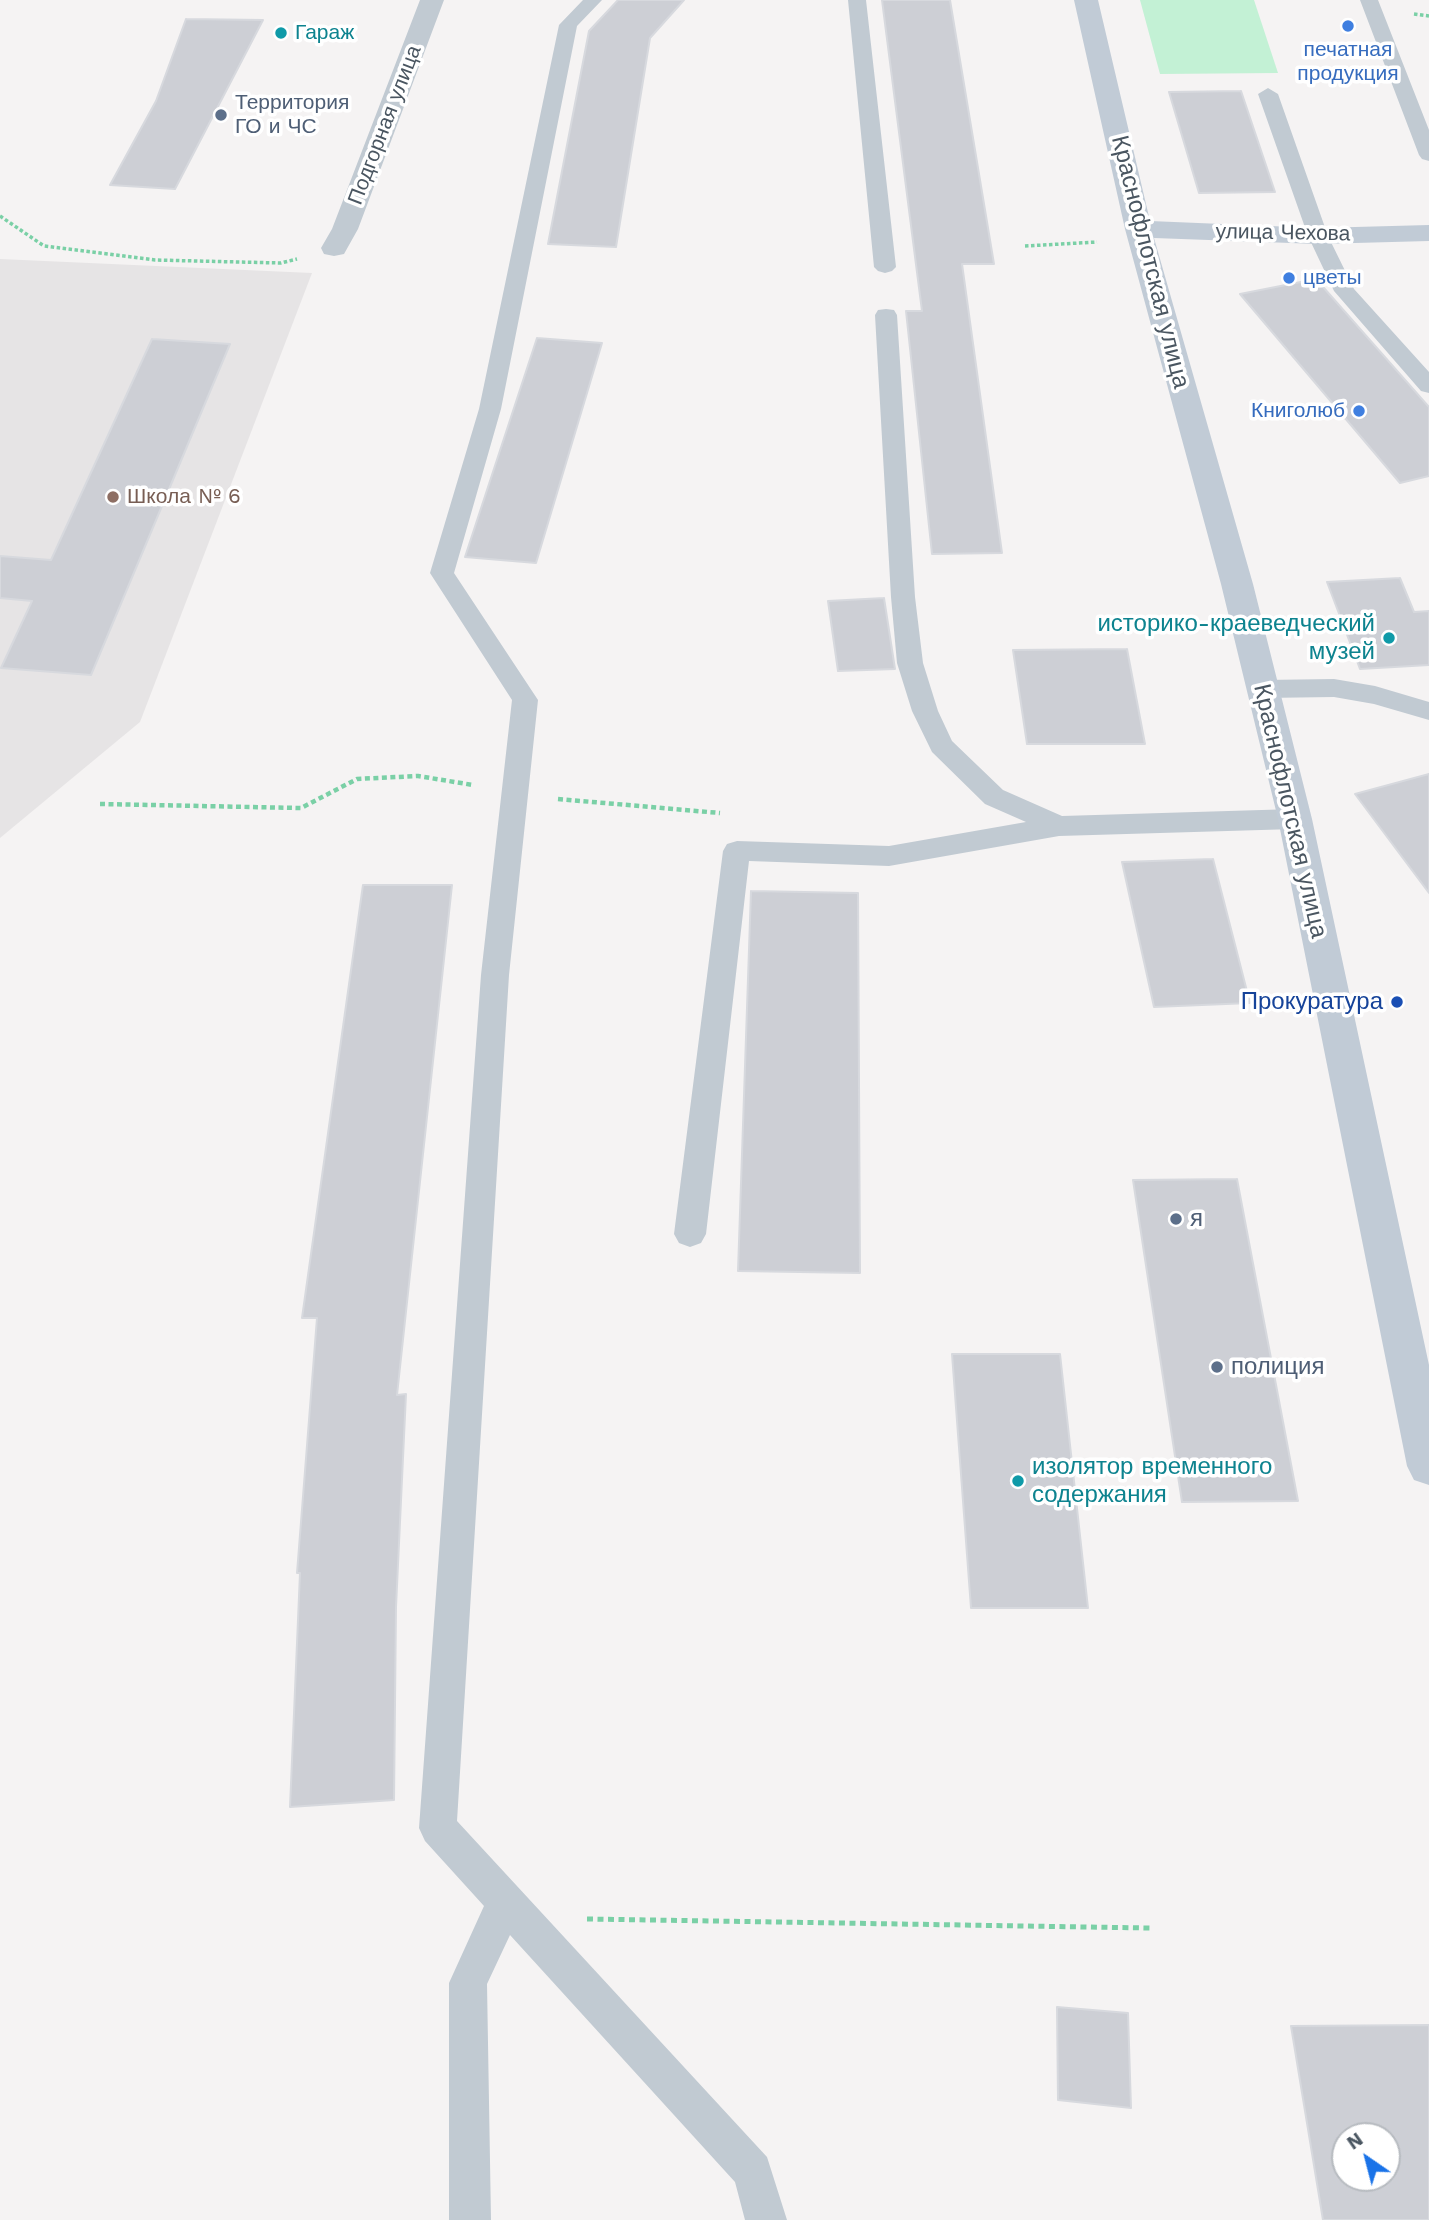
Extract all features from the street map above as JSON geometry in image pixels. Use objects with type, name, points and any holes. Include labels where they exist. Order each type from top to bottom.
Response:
[{"type":"main road","name":"Краснофлотская улица","points":[[1086,0],[1138,229],[1237,583],[1295,819],[1429,1466]]},
{"type":"main road","name":"улица Чехова","points":[[1138,229],[1318,236],[1429,233]]},
{"type":"street","name":"Подгорная улица","points":[[334,248],[345,229],[432,0]]},
{"type":"lane","points":[[593,0],[568,25],[490,409],[442,573],[525,700],[494,989],[438,1828],[753,2171],[766,2220]]},
{"type":"lane","points":[[857,0],[885,267]]},
{"type":"lane","points":[[1369,0],[1429,155]]},
{"type":"lane","points":[[1268,94],[1318,236],[1345,291],[1429,386]]},
{"type":"lane","points":[[886,315],[903,597],[910,663],[925,711],[942,746],[994,797],[1059,826]]},
{"type":"lane","points":[[1263,689],[1334,688],[1375,695],[1429,711]]},
{"type":"lane","points":[[690,1234],[737,851],[889,856],[1059,826],[1295,819]]},
{"type":"lane","points":[[470,2220],[468,1983],[513,1910]]},
{"type":"path","points":[[0,216],[44,246],[155,260],[281,263],[334,248]]},
{"type":"path","points":[[1025,246],[1100,242]]},
{"type":"path","points":[[100,804],[302,808],[357,779],[418,776],[545,798],[733,814]]},
{"type":"path","points":[[513,1910],[1150,1928]]},
{"type":"shaded area","name":"Школа № 6","points":[[0,259],[312,273],[140,722],[0,838]]},
{"type":"green space","points":[[1140,0],[1254,0],[1278,73],[1160,74]]},
{"type":"building","points":[[618,0],[684,0],[650,38],[616,247],[548,244],[589,31]]},
{"type":"building","points":[[882,0],[950,0],[994,264],[962,264],[1002,553],[932,554],[906,311],[922,311]]},
{"type":"building","points":[[186,19],[263,20],[175,189],[110,185],[156,101]]},
{"type":"building","points":[[1241,91],[1275,192],[1199,193],[1169,92]]},
{"type":"building","points":[[1316,279],[1429,407],[1429,476],[1400,483],[1240,294]]},
{"type":"building","points":[[537,338],[602,343],[536,563],[465,557]]},
{"type":"building","points":[[152,339],[230,344],[91,675],[1,668],[32,601],[0,598],[0,556],[51,560]]},
{"type":"building","name":"историко-краеведческий музей","points":[[1400,578],[1414,612],[1429,611],[1429,665],[1360,669],[1327,582]]},
{"type":"building","points":[[884,598],[895,669],[838,671],[828,601]]},
{"type":"building","points":[[1127,649],[1145,744],[1027,744],[1013,650]]},
{"type":"building","points":[[1429,774],[1429,893],[1355,794]]},
{"type":"building","points":[[1213,859],[1250,1003],[1154,1007],[1122,862]]},
{"type":"building","points":[[363,885],[452,885],[397,1395],[406,1394],[396,1607],[394,1800],[290,1807],[300,1573],[297,1573],[317,1318],[302,1318]]},
{"type":"building","points":[[751,891],[858,893],[860,1273],[738,1271]]},
{"type":"building","name":"полиция","points":[[1237,1179],[1298,1501],[1182,1502],[1133,1180]]},
{"type":"building","name":"изолятор временного содержания","points":[[952,1354],[1060,1354],[1088,1608],[971,1608]]},
{"type":"building","points":[[1057,2007],[1128,2013],[1131,2108],[1058,2100]]},
{"type":"building","points":[[1429,2025],[1429,2220],[1323,2220],[1291,2026]]},
{"type":"place","name":"печатная продукция","points":[[1348,26]]},
{"type":"place","name":"Гараж","points":[[281,33]]},
{"type":"place","name":"Территория ГО и ЧС","points":[[221,115]]},
{"type":"place","name":"цветы","points":[[1289,278]]},
{"type":"place","name":"Книголюб","points":[[1359,411]]},
{"type":"place","name":"Школа № 6","points":[[113,497]]},
{"type":"place","name":"историко-краеведческий музей","points":[[1389,638]]},
{"type":"place","name":"Прокуратура","points":[[1397,1002]]},
{"type":"place","name":"я","points":[[1176,1219]]},
{"type":"place","name":"полиция","points":[[1217,1367]]},
{"type":"place","name":"изолятор временного содержания","points":[[1018,1481]]}]
